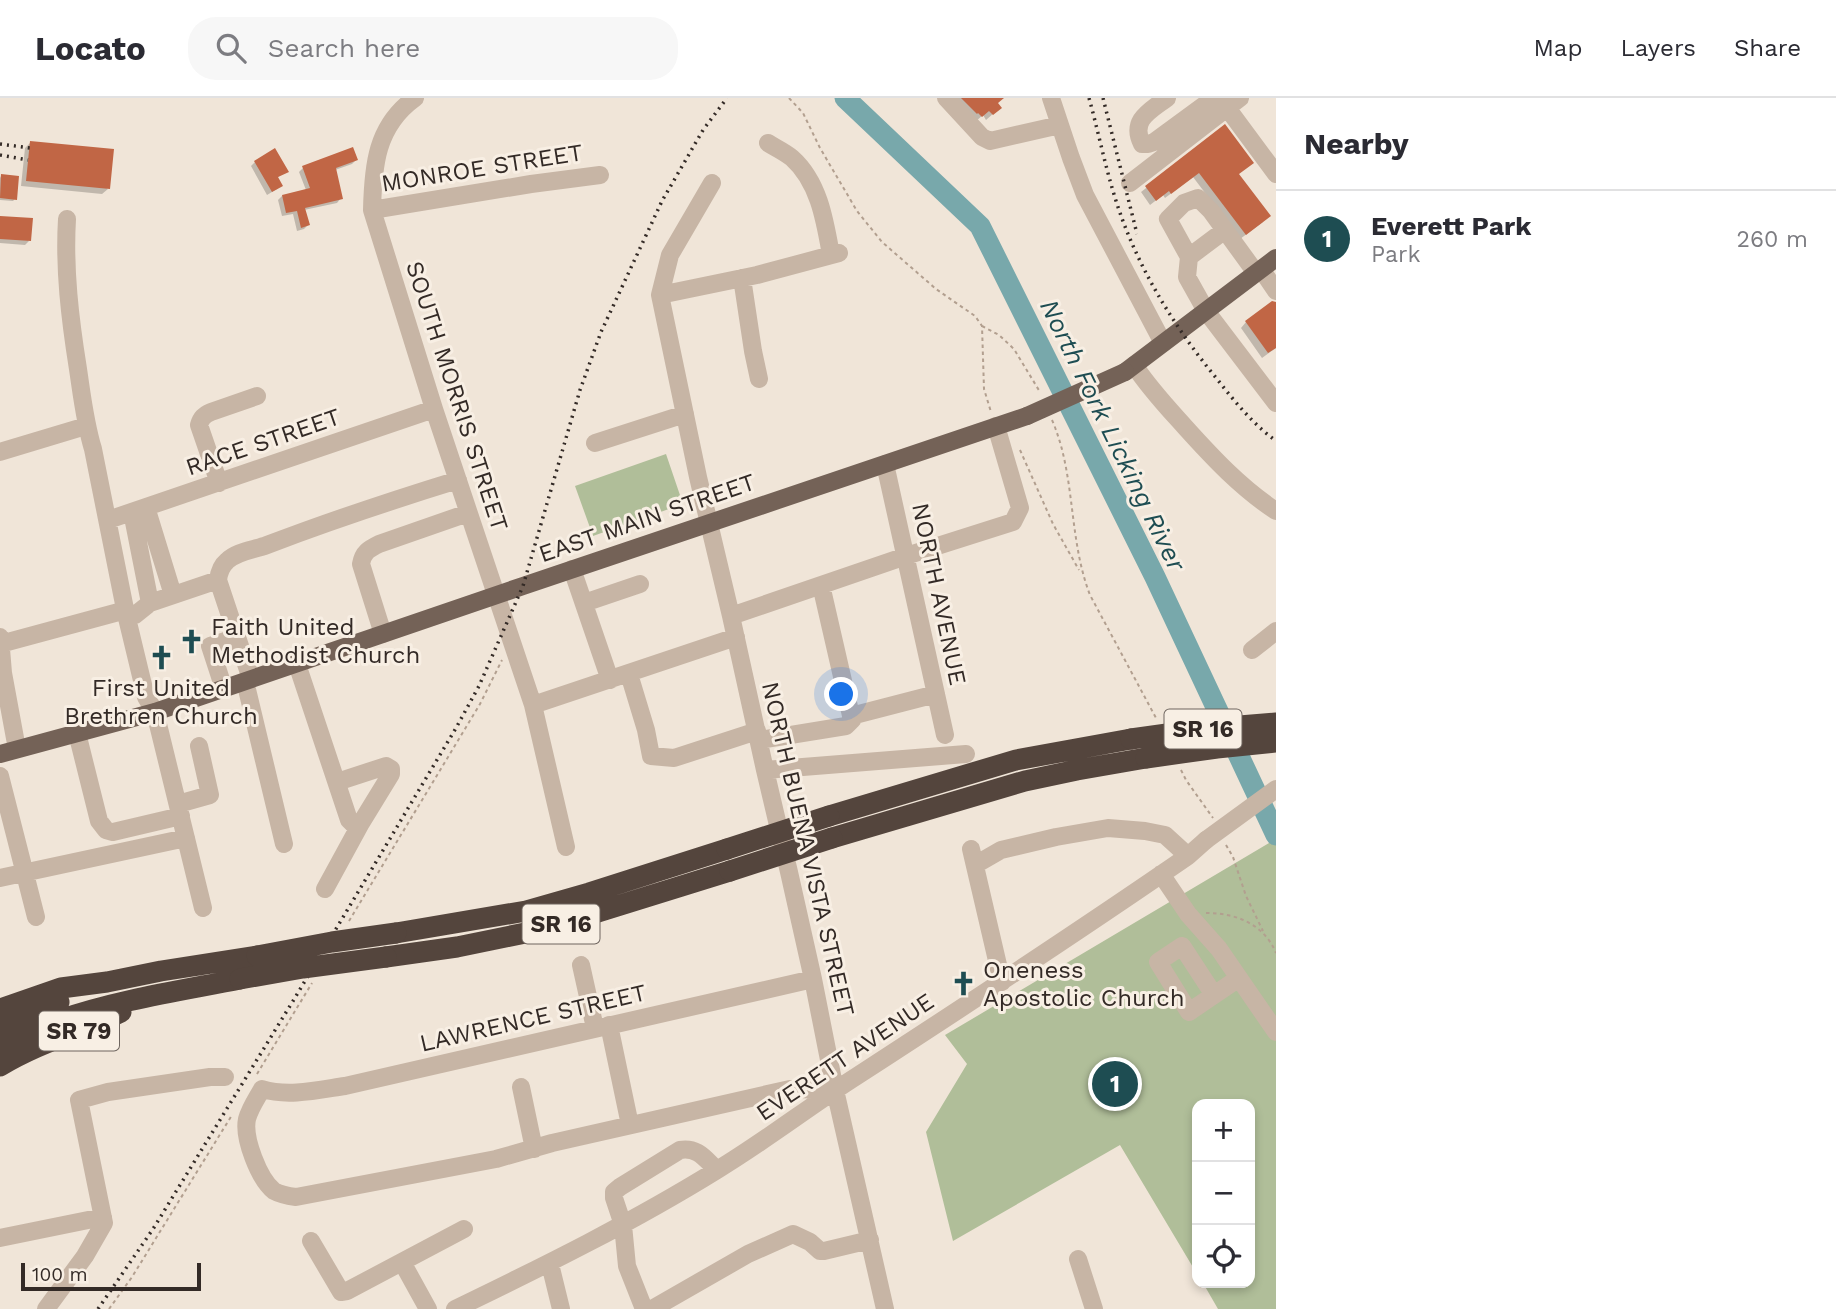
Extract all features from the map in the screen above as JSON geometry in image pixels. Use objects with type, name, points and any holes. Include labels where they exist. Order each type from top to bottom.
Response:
[{"type":"highway","name":"SR 16","points":[[0,1028],[107,982],[526,911],[1016,760],[1131,739],[1276,723]]},
{"type":"highway","name":"SR 16","points":[[0,1046],[41,1027],[120,1002],[303,968],[457,947],[540,930],[832,838],[1025,781],[1146,758],[1276,742]]},
{"type":"highway","name":"SR 79","points":[[0,1009],[61,988],[107,982]]},
{"type":"highway","name":"SR 79","points":[[0,1066],[158,995]]},
{"type":"main road","name":"EAST MAIN STREET","points":[[8,752],[155,712],[1027,416],[1129,368],[1276,258]]},
{"type":"street","name":"SOUTH MORRIS STREET","points":[[415,98],[385,131],[374,168],[372,210],[434,410],[533,705],[566,846]]},
{"type":"street","points":[[946,98],[982,137],[990,141],[1060,125]]},
{"type":"street","points":[[1051,98],[1085,195],[1164,343]]},
{"type":"street","points":[[1167,98],[1144,115],[1139,124],[1142,144],[1154,142],[1225,100]]},
{"type":"street","points":[[1225,100],[1276,174]]},
{"type":"street","points":[[1130,183],[1225,100]]},
{"type":"street","points":[[712,183],[670,255],[660,295],[742,278],[835,254],[811,182],[792,159],[768,143]]},
{"type":"street","name":"MONROE STREET","points":[[372,210],[518,186],[600,176]]},
{"type":"street","points":[[1273,392],[1206,311],[1187,277],[1189,257],[1168,219],[1184,204],[1198,198],[1276,291]]},
{"type":"street","points":[[67,219],[65,253],[71,324],[86,426],[146,697],[155,712],[203,908]]},
{"type":"street","points":[[1189,257],[1225,230]]},
{"type":"street","points":[[742,278],[759,379]]},
{"type":"street","name":"NORTH BUENA VISTA STREET","points":[[660,295],[885,1309]]},
{"type":"street","points":[[1129,368],[1214,459],[1249,492],[1276,511]]},
{"type":"street","points":[[219,483],[199,425],[200,420],[211,412],[257,396]]},
{"type":"street","name":"RACE STREET","points":[[108,520],[434,410]]},
{"type":"street","points":[[595,443],[685,414]]},
{"type":"street","points":[[732,616],[1013,522],[1020,508],[1002,424]]},
{"type":"street","points":[[0,452],[86,426]]},
{"type":"street","name":"NORTH AVENUE","points":[[886,464],[945,736]]},
{"type":"street","points":[[284,844],[248,680],[218,580],[219,571],[227,560],[240,553],[458,480]]},
{"type":"street","points":[[139,510],[173,596]]},
{"type":"street","points":[[139,510],[150,603]]},
{"type":"street","points":[[383,634],[361,564],[362,556],[379,544],[468,513]]},
{"type":"street","points":[[572,569],[610,680]]},
{"type":"street","points":[[8,752],[1,642],[127,614],[135,615],[150,603],[218,580]]},
{"type":"street","points":[[583,603],[640,584]]},
{"type":"street","points":[[629,674],[651,756],[674,758],[758,735],[846,726],[852,720],[821,585]]},
{"type":"street","points":[[1252,650],[1276,631]]},
{"type":"street","points":[[224,688],[210,646],[237,637]]},
{"type":"street","points":[[533,705],[736,637]]},
{"type":"street","points":[[297,664],[349,820],[354,825],[361,824]]},
{"type":"street","points":[[851,716],[936,694]]},
{"type":"street","points":[[77,733],[99,821],[106,830],[113,832],[179,810],[211,795],[200,746]]},
{"type":"street","points":[[765,770],[966,754]]},
{"type":"street","points":[[325,889],[391,774],[391,769],[386,766],[337,782]]},
{"type":"street","points":[[0,776],[36,917]]},
{"type":"street","name":"EVERETT AVENUE","points":[[455,1309],[550,1264],[717,1170],[1188,856],[1276,789]]},
{"type":"street","points":[[1002,982],[973,857],[1056,837],[1108,828],[1165,835],[1188,856]]},
{"type":"street","points":[[0,878],[186,838]]},
{"type":"street","points":[[1161,874],[1188,914],[1219,949],[1276,1032]]},
{"type":"street","points":[[581,965],[602,1026],[629,1125]]},
{"type":"street","points":[[1214,995],[1239,978]]},
{"type":"street","name":"LAWRENCE STREET","points":[[534,1149],[469,1165],[296,1197],[283,1195],[271,1188],[263,1178],[249,1140],[247,1120],[262,1088],[282,1093],[345,1086],[813,979]]},
{"type":"street","points":[[46,1309],[85,1256],[104,1223],[79,1100],[108,1092],[225,1077]]},
{"type":"street","points":[[521,1087],[534,1149],[790,1089],[835,1090]]},
{"type":"street","points":[[644,1309],[627,1266],[623,1225],[614,1192],[680,1150],[691,1149],[698,1152],[717,1170]]},
{"type":"street","points":[[0,1238],[103,1217]]},
{"type":"street","points":[[311,1241],[341,1292],[464,1229]]},
{"type":"street","points":[[652,1309],[748,1254],[793,1234],[810,1242],[820,1251],[870,1240]]},
{"type":"street","points":[[1078,1259],[1094,1309]]},
{"type":"street","points":[[402,1262],[428,1309]]},
{"type":"street","points":[[550,1264],[561,1309]]},
{"type":"path","points":[[789,98],[803,113],[857,211],[882,242],[936,289],[975,316],[982,326],[999,335],[1014,349],[1044,401]]},
{"type":"path","points":[[982,326],[984,389],[989,408],[1002,424],[1156,718]]},
{"type":"path","points":[[1049,413],[1059,436],[1068,476],[1075,540],[1082,574]]},
{"type":"path","points":[[1180,767],[1216,825]]},
{"type":"path","points":[[1214,838],[1233,857],[1246,896],[1276,953]]},
{"type":"path","points":[[1188,914],[1210,913],[1236,918],[1263,931]]},
{"type":"green space","points":[[666,454],[683,504],[593,536],[575,486]]},
{"type":"green space","points":[[1276,839],[1276,1309],[1218,1309],[1206,1288],[1255,1288],[1255,1099],[1192,1099],[1192,1266],[1120,1145],[953,1241],[926,1132],[967,1064],[945,1035]]},
{"type":"building","points":[[961,98],[1004,98],[998,103],[1002,108],[993,115],[989,111],[982,117]]},
{"type":"building","points":[[1225,124],[1254,163],[1239,174],[1271,216],[1246,235],[1199,173],[1171,194],[1169,191],[1156,201],[1145,186]]},
{"type":"building","points":[[30,141],[114,149],[110,189],[26,181]]},
{"type":"building","points":[[353,147],[358,160],[336,168],[343,199],[305,208],[310,225],[301,228],[297,211],[286,213],[282,195],[310,188],[302,166]]},
{"type":"building","points":[[275,148],[289,172],[278,177],[283,186],[272,192],[254,161]]},
{"type":"building","points":[[1,174],[19,176],[17,200],[0,198]]},
{"type":"building","points":[[0,216],[33,218],[31,241],[0,239]]},
{"type":"building","points":[[1272,301],[1276,302],[1276,348],[1268,353],[1245,321]]},
{"type":"waterway","name":"North Fork Licking River","points":[[845,98],[980,226],[1155,577],[1276,835]]},
{"type":"railway","points":[[98,1309],[153,1229],[293,1001],[479,686],[523,586],[580,390],[601,332],[662,201],[703,130],[727,98]]},
{"type":"railway","points":[[1089,98],[1118,207],[1147,276],[1202,360],[1245,412],[1276,441]]},
{"type":"railway","points":[[1103,98],[1137,234]]},
{"type":"railway","points":[[0,144],[30,148]]},
{"type":"railway","points":[[0,155],[28,160]]},
{"type":"place","name":"Faith United Methodist Church","points":[[191,641]]},
{"type":"place","name":"First United Brethren Church","points":[[161,657]]},
{"type":"place","name":"Oneness Apostolic Church","points":[[963,984]]},
{"type":"place","name":"Everett Park","points":[[1115,1084]]}]
